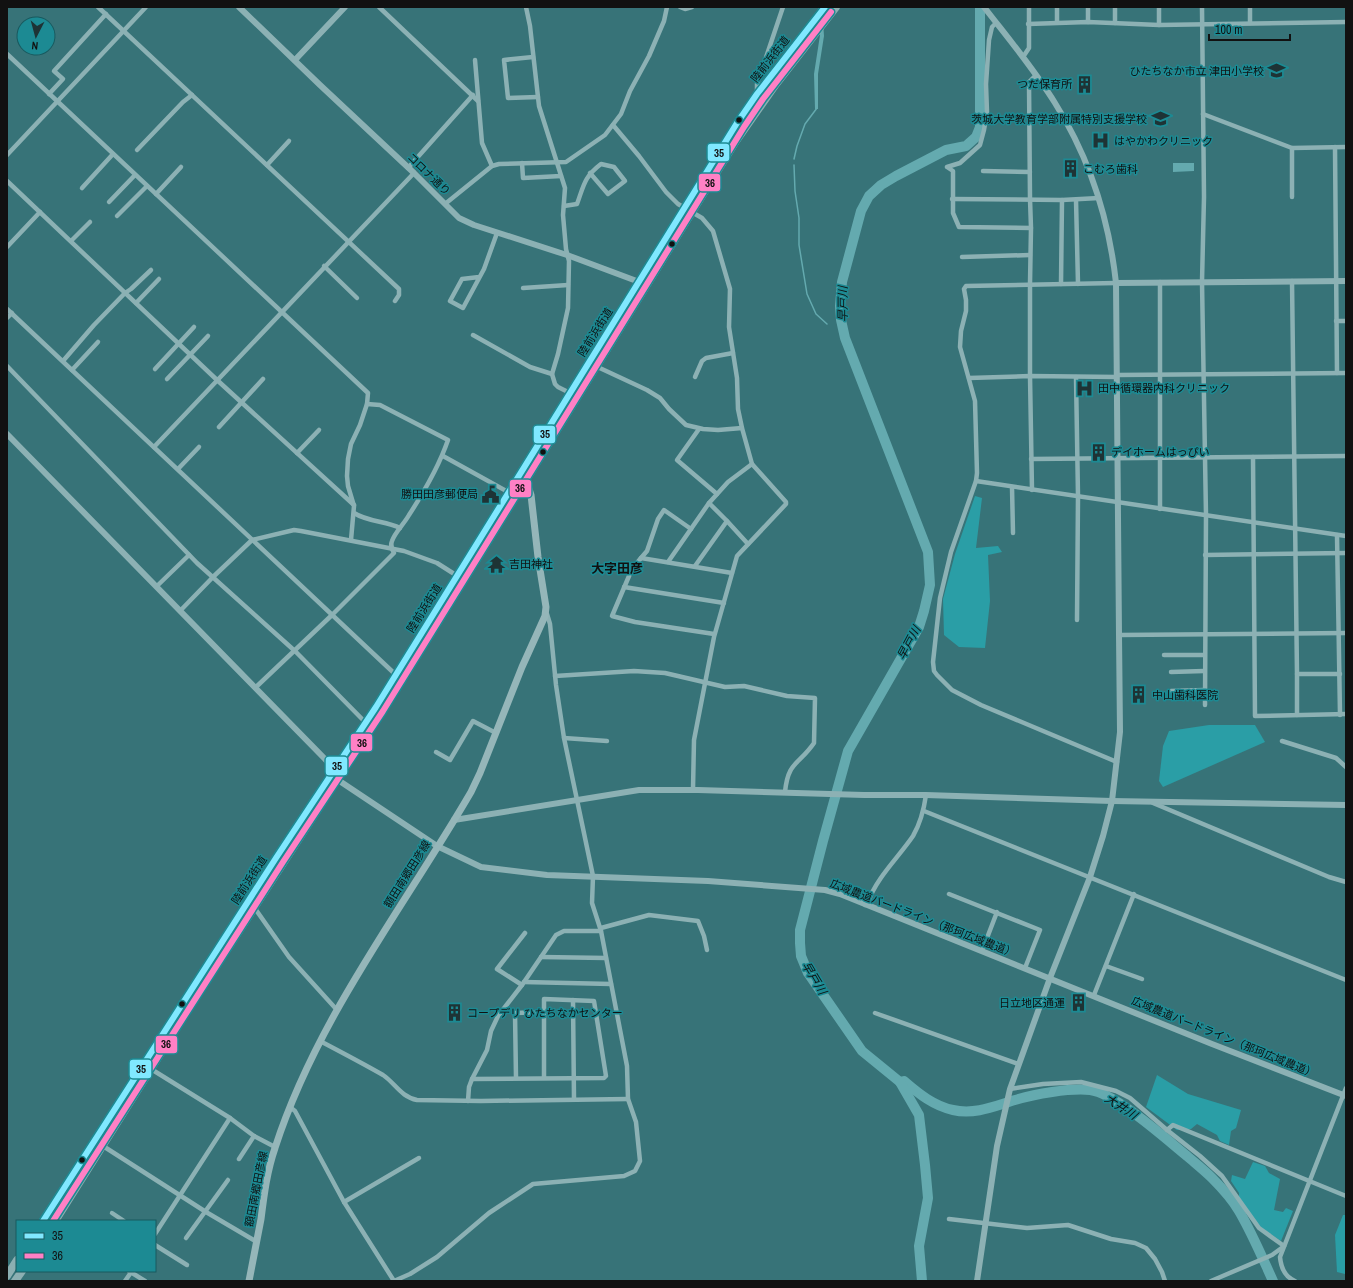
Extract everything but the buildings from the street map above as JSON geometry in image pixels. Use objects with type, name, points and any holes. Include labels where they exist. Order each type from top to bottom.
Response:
[{"type":"highway","name":"陸前浜街道","points":[[56,1220],[254,907],[338,780],[460,578],[508,493],[570,393],[592,365],[647,285],[688,209],[737,124],[757,94],[825,7]]},
{"type":"highway","name":"陸前浜街道","points":[[460,578],[525,483],[639,281],[764,99],[836,7]]},
{"type":"highway","name":"陸前浜街道","points":[[44,1220],[334,769],[365,722],[399,677]]},
{"type":"highway","points":[[7,1276],[16,1262]]},
{"type":"highway","points":[[15,1281],[21,1272]]},
{"type":"main road","points":[[517,478],[525,483]]},
{"type":"main road","name":"額田南郷田彦線","points":[[249,1281],[257,1242],[268,1170],[275,1147],[303,1075],[360,969],[454,820],[480,773],[522,667],[543,622],[546,612],[531,495],[528,486],[525,483]]},
{"type":"street","points":[[98,7],[399,289],[399,295],[396,301]]},
{"type":"street","points":[[7,155],[146,7]]},
{"type":"street","name":"コロナ通り","points":[[239,7],[414,173],[459,218],[474,225],[567,255],[647,285]]},
{"type":"street","points":[[294,60],[345,7]]},
{"type":"street","points":[[379,7],[478,101]]},
{"type":"street","points":[[526,7],[538,97],[543,120],[565,188],[563,215],[567,255],[569,261],[568,308],[552,374],[555,384],[570,393]]},
{"type":"street","points":[[445,204],[492,166],[499,164],[566,162],[599,140],[621,114],[630,91],[656,41],[664,21],[667,7]]},
{"type":"street","points":[[680,7],[685,9],[692,7]]},
{"type":"street","points":[[764,99],[757,94],[757,84],[784,7]]},
{"type":"street","points":[[977,1281],[996,1146],[1007,1098],[1050,978],[1090,877],[1103,836],[1112,801],[1120,732],[1116,283],[1106,222],[1099,198],[1083,157],[1055,102],[1023,57],[984,7]]},
{"type":"street","points":[[1023,57],[1029,48],[1028,7]]},
{"type":"street","points":[[1057,7],[1057,22]]},
{"type":"street","points":[[1088,7],[1088,22]]},
{"type":"street","points":[[1115,7],[1115,23]]},
{"type":"street","points":[[1159,7],[1159,25]]},
{"type":"street","points":[[1202,7],[1202,282],[1206,515],[1204,655],[1205,705]]},
{"type":"street","points":[[1250,7],[1250,23]]},
{"type":"street","points":[[49,94],[62,79],[54,71],[106,14]]},
{"type":"street","points":[[1028,24],[1088,22],[1159,25],[1346,22]]},
{"type":"street","points":[[996,23],[992,27],[989,40],[986,84],[987,112],[980,144],[960,163],[947,167],[953,171],[953,213],[958,227],[1031,228]]},
{"type":"street","points":[[7,54],[368,393],[368,404],[351,444],[348,459],[348,486],[354,506],[351,540]]},
{"type":"street","points":[[533,57],[504,60],[508,98],[538,97]]},
{"type":"street","points":[[475,60],[482,143],[492,166]]},
{"type":"street","points":[[1032,490],[1029,82],[1036,75]]},
{"type":"street","points":[[137,150],[183,102],[192,95]]},
{"type":"street","points":[[408,168],[473,95]]},
{"type":"street","points":[[1203,114],[1292,148],[1346,147]]},
{"type":"street","points":[[613,125],[666,192],[678,204],[707,222],[713,231],[730,289],[729,327],[737,378],[738,409],[742,428],[752,464],[786,502],[786,504],[737,556],[714,634],[694,740],[693,790]]},
{"type":"street","points":[[267,165],[289,141]]},
{"type":"street","points":[[1335,147],[1337,373]]},
{"type":"street","points":[[1292,148],[1292,197]]},
{"type":"street","points":[[82,188],[113,154]]},
{"type":"street","points":[[522,163],[523,178],[561,176]]},
{"type":"street","points":[[564,206],[577,204],[586,178],[590,173],[601,164],[614,167],[625,180],[608,194],[590,173]]},
{"type":"street","points":[[156,194],[181,166]]},
{"type":"street","points":[[983,171],[1030,172]]},
{"type":"street","points":[[154,447],[324,266],[414,173]]},
{"type":"street","points":[[109,202],[136,175]]},
{"type":"street","points":[[7,181],[124,293],[354,506]]},
{"type":"street","points":[[117,216],[147,186]]},
{"type":"street","points":[[952,198],[1062,200],[1099,198]]},
{"type":"street","points":[[1061,284],[1062,200]]},
{"type":"street","points":[[1076,200],[1078,284]]},
{"type":"street","points":[[7,248],[40,212]]},
{"type":"street","points":[[71,241],[90,222]]},
{"type":"street","points":[[479,277],[462,279],[450,301],[462,308],[484,269],[497,233]]},
{"type":"street","points":[[962,257],[1030,255]]},
{"type":"street","points":[[324,266],[357,298]]},
{"type":"street","points":[[64,362],[94,325],[124,293],[131,289],[151,270]]},
{"type":"street","points":[[136,303],[159,279]]},
{"type":"street","points":[[1292,281],[1298,674],[1297,715]]},
{"type":"street","points":[[1117,762],[975,702],[952,690],[934,671],[933,662],[940,598],[951,552],[976,481],[975,401],[960,347],[961,331],[966,312],[964,289],[966,286],[1030,284],[1346,281]]},
{"type":"street","points":[[1160,282],[1160,509]]},
{"type":"street","points":[[523,288],[568,286]]},
{"type":"street","points":[[7,309],[399,677]]},
{"type":"street","points":[[7,318],[12,314]]},
{"type":"street","points":[[1336,321],[1346,321]]},
{"type":"street","points":[[155,369],[194,327]]},
{"type":"street","points":[[473,335],[530,367],[552,374]]},
{"type":"street","points":[[167,379],[208,336]]},
{"type":"street","points":[[72,370],[98,342]]},
{"type":"street","points":[[695,377],[702,361],[706,358],[733,353]]},
{"type":"street","points":[[592,365],[647,390],[660,398],[686,426],[699,429],[718,430],[742,428]]},
{"type":"street","points":[[7,366],[189,555],[294,650],[365,722]]},
{"type":"street","points":[[969,378],[1346,373]]},
{"type":"street","points":[[1076,377],[1078,496],[1077,620]]},
{"type":"street","points":[[219,427],[263,380]]},
{"type":"street","points":[[256,688],[394,553],[391,548],[393,538],[409,516],[442,456],[448,440],[380,404],[368,404]]},
{"type":"street","points":[[699,429],[676,460],[717,494]]},
{"type":"street","points":[[297,453],[319,430]]},
{"type":"street","points":[[7,434],[334,769],[338,780]]},
{"type":"street","points":[[178,469],[199,447]]},
{"type":"street","points":[[442,456],[508,493],[517,496]]},
{"type":"street","points":[[1031,459],[1346,456]]},
{"type":"street","points":[[1253,457],[1255,716],[1346,714]]},
{"type":"street","points":[[668,562],[709,503],[728,482],[752,464]]},
{"type":"street","points":[[976,481],[1346,536]]},
{"type":"street","points":[[1012,487],[1013,533]]},
{"type":"street","points":[[709,503],[748,544]]},
{"type":"street","points":[[691,529],[664,510],[658,519],[647,551],[632,569],[612,616],[635,622],[714,634]]},
{"type":"street","points":[[354,513],[360,517],[392,524],[400,528]]},
{"type":"street","points":[[695,566],[727,521]]},
{"type":"street","points":[[180,611],[252,540],[294,530],[391,548],[437,563],[460,578]]},
{"type":"street","points":[[1337,535],[1340,715]]},
{"type":"street","points":[[1205,555],[1346,553]]},
{"type":"street","points":[[157,586],[189,555]]},
{"type":"street","points":[[640,558],[732,573]]},
{"type":"street","points":[[624,587],[724,602]]},
{"type":"street","points":[[290,1107],[295,1111],[344,1202],[394,1281],[437,1257],[489,1213],[533,1184],[624,1176],[634,1171],[640,1161],[636,1122],[628,1099],[627,1066],[601,930],[592,903],[593,876],[564,738],[555,676],[550,624],[546,612]]},
{"type":"street","points":[[1119,635],[1346,633]]},
{"type":"street","points":[[1164,655],[1204,655]]},
{"type":"street","points":[[1340,662],[1346,662]]},
{"type":"street","points":[[555,676],[634,671],[664,674],[725,687],[744,686],[787,696],[815,698],[814,743],[791,768],[787,778],[786,792]]},
{"type":"street","points":[[1171,672],[1204,671]]},
{"type":"street","points":[[1298,674],[1340,674]]},
{"type":"street","points":[[1171,690],[1204,690]]},
{"type":"street","points":[[436,752],[450,760],[473,722],[496,733]]},
{"type":"street","points":[[564,738],[607,741]]},
{"type":"street","points":[[1282,741],[1336,758],[1346,767]]},
{"type":"street","name":"広域農道バードライン（那珂広域農道）","points":[[338,780],[437,846],[467,861],[486,868],[547,875],[708,881],[825,890],[840,894],[1345,1096]]},
{"type":"street","points":[[454,820],[638,790],[926,795],[1147,802],[1346,805]]},
{"type":"street","points":[[865,905],[883,875],[914,835],[924,811],[926,795]]},
{"type":"street","points":[[1147,802],[1156,804],[1329,877],[1346,882]]},
{"type":"street","points":[[924,811],[1346,980]]},
{"type":"street","points":[[949,894],[1040,930],[1025,968]]},
{"type":"street","points":[[1094,996],[1134,894]]},
{"type":"street","points":[[254,907],[289,957],[337,1010]]},
{"type":"street","points":[[982,951],[996,912]]},
{"type":"street","points":[[468,1101],[469,1087],[487,1050],[490,1031],[498,1016],[523,984],[556,935],[564,931],[601,930],[649,915],[698,921],[707,950]]},
{"type":"street","points":[[525,933],[498,969],[523,984],[611,984]]},
{"type":"street","points":[[541,957],[606,958]]},
{"type":"street","points":[[1106,966],[1142,979]]},
{"type":"street","points":[[472,1079],[604,1078],[606,1076],[594,1001],[544,999],[544,1078]]},
{"type":"street","points":[[573,1000],[574,1099]]},
{"type":"street","points":[[516,1078],[515,1013],[544,1012]]},
{"type":"street","points":[[875,1013],[1018,1064]]},
{"type":"street","points":[[320,1041],[384,1075],[400,1091],[411,1099],[468,1101],[628,1099]]},
{"type":"street","points":[[151,1069],[230,1118],[254,1136],[275,1147]]},
{"type":"street","points":[[1010,1089],[1043,1084],[1081,1082],[1116,1091],[1130,1098],[1222,1176],[1258,1228],[1284,1246]]},
{"type":"street","points":[[1295,1281],[1286,1274],[1281,1265],[1280,1257],[1345,1096],[1346,1088]]},
{"type":"street","points":[[156,1232],[230,1118]]},
{"type":"street","points":[[1167,1130],[1173,1125],[1346,1196]]},
{"type":"street","points":[[239,1159],[254,1136]]},
{"type":"street","points":[[103,1146],[206,1212],[257,1242]]},
{"type":"street","points":[[344,1202],[419,1158]]},
{"type":"street","points":[[186,1238],[228,1180]]},
{"type":"street","points":[[112,1213],[122,1220]]},
{"type":"street","points":[[949,1219],[1027,1228],[1068,1225],[1111,1239],[1135,1243],[1146,1248],[1155,1259],[1165,1281]]},
{"type":"street","points":[[156,1246],[187,1265]]},
{"type":"street","points":[[1211,1281],[1256,1263],[1272,1255],[1284,1246]]},
{"type":"street","points":[[125,1281],[130,1272]]},
{"type":"street","points":[[132,1272],[145,1281]]},
{"type":"shaded area","points":[[818,7],[822,7],[824,36],[818,74],[818,109],[815,109],[814,74],[820,35]]},
{"type":"shaded area","points":[[1173,163],[1194,163],[1194,171],[1173,172]]},
{"type":"shaded area","points":[[975,496],[982,498],[976,548],[998,546],[1002,552],[988,555],[990,601],[985,648],[959,647],[944,635],[943,599],[955,554]]},
{"type":"shaded area","points":[[1209,725],[1255,725],[1265,742],[1163,787],[1159,781],[1163,746],[1169,731]]},
{"type":"shaded area","points":[[1157,1075],[1188,1094],[1241,1110],[1236,1128],[1231,1131],[1229,1145],[1220,1141],[1217,1135],[1197,1124],[1191,1129],[1177,1130],[1146,1107]]},
{"type":"shaded area","points":[[1253,1162],[1265,1166],[1269,1173],[1280,1179],[1274,1210],[1283,1212],[1286,1208],[1293,1211],[1281,1241],[1260,1227],[1239,1197],[1239,1193],[1231,1181],[1232,1175],[1245,1179]]},
{"type":"shaded area","points":[[1343,1215],[1346,1215],[1345,1274],[1337,1272],[1335,1235]]},
{"type":"waterway","name":"早戸川","points":[[922,1281],[919,1246],[928,1198],[919,1115],[900,1082],[862,1051],[808,973],[801,956],[800,930],[848,751],[919,627],[930,585],[928,552],[845,338],[840,306],[842,282],[861,211],[869,196],[881,185],[896,176],[946,150],[966,146],[976,137],[980,127],[980,7]]},
{"type":"waterway","points":[[794,159],[805,124],[817,108]]},
{"type":"waterway","points":[[794,165],[795,191],[799,218],[799,245],[807,294],[816,314],[827,324]]},
{"type":"waterway","name":"大井川","points":[[900,1082],[904,1081],[921,1095],[939,1106],[961,1111],[977,1111],[1032,1096],[1072,1090],[1090,1090],[1113,1099],[1166,1139],[1206,1172],[1223,1189],[1244,1219],[1273,1281]]},
{"type":"transit line","name":"35","points":[[44,1220],[276,858],[376,707],[737,123],[757,94],[825,7]]},
{"type":"transit line","name":"36","points":[[54,1220],[283,862],[383,711],[744,127],[763,99],[831,12]]},
{"type":"place","name":"ひたちなか市立 津田小学校","points":[[1277,71]]},
{"type":"place","name":"つだ保育所","points":[[1085,84]]},
{"type":"place","name":"茨城大学教育学部附属特別支援学校","points":[[1160,119]]},
{"type":"place","name":"はやかわクリニック","points":[[1101,141]]},
{"type":"place","name":"こむろ歯科","points":[[1070,169]]},
{"type":"place","name":"田中循環器内科クリニック","points":[[1085,388]]},
{"type":"place","name":"デイホームはっぴい","points":[[1098,452]]},
{"type":"place","name":"勝田田彦郵便局","points":[[491,494]]},
{"type":"place","name":"吉田神社","points":[[496,564]]},
{"type":"place","name":"中山歯科医院","points":[[1139,695]]},
{"type":"place","name":"日立地区通運","points":[[1078,1003]]},
{"type":"place","name":"コープデリ ひたちなかセンター","points":[[454,1013]]},
{"type":"district","name":"大字田彦","points":[[617,568]]}]
